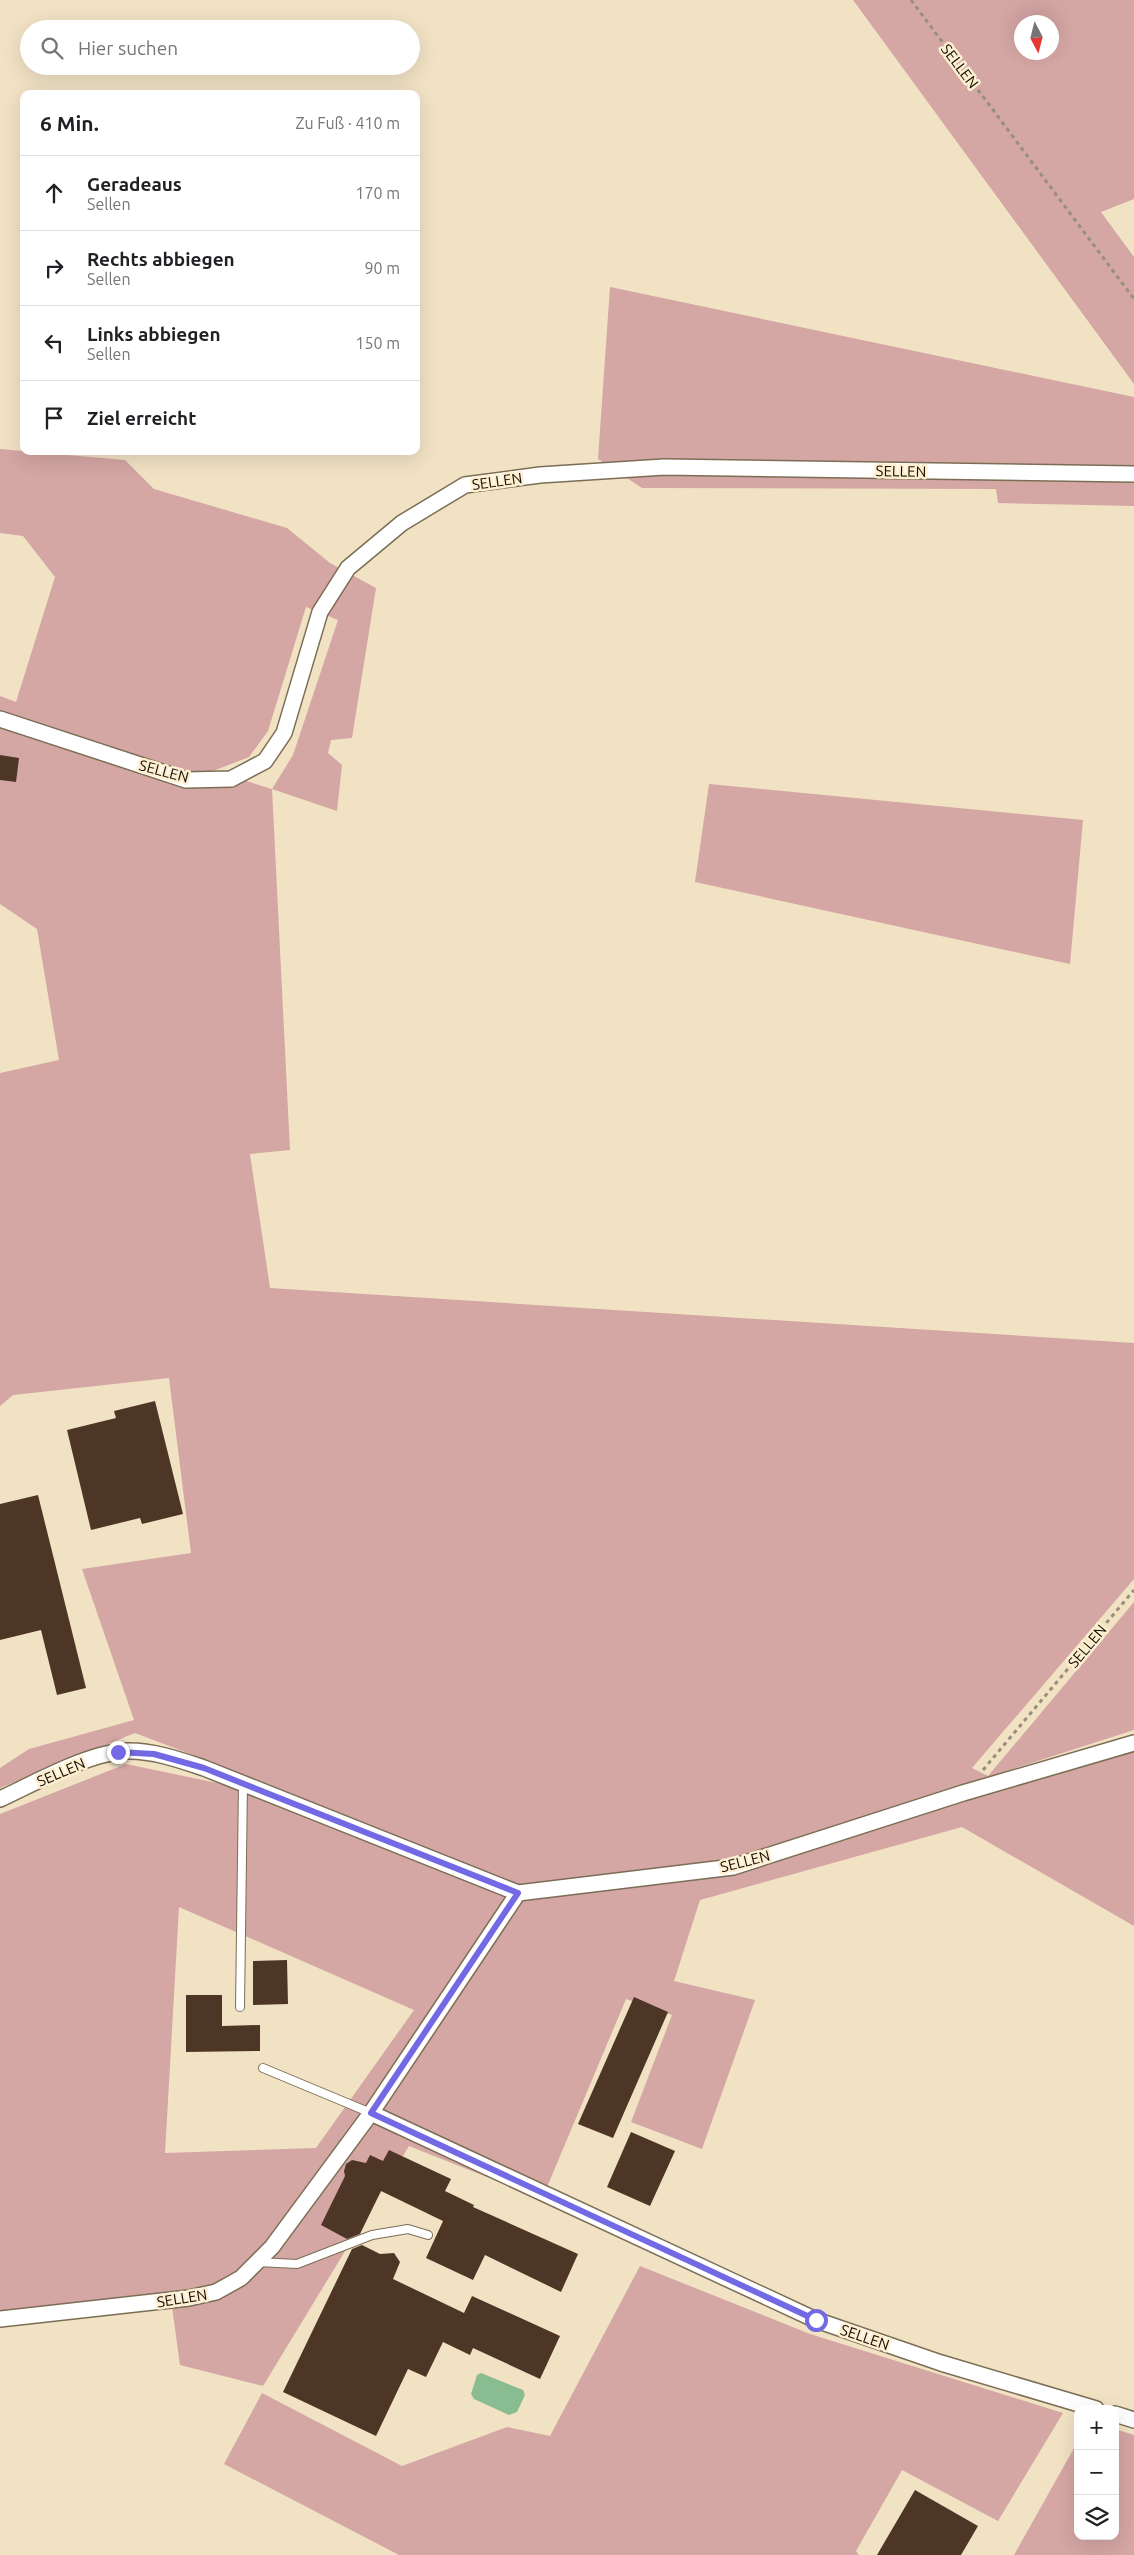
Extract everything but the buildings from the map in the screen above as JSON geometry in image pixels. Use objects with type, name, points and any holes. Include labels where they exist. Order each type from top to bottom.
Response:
[{"type":"street","name":"SELLEN","points":[[0,719],[186,780],[231,779],[265,761],[284,733],[320,612],[348,568],[402,523],[465,485],[540,475],[664,467],[1134,474]]},
{"type":"street","name":"SELLEN","points":[[0,1799],[89,1760],[128,1751],[170,1757],[518,1893],[733,1867],[964,1793],[1134,1743]]},
{"type":"street","name":"SELLEN","points":[[0,2319],[135,2305],[216,2292],[241,2278],[272,2247],[371,2113],[518,1893]]},
{"type":"street","name":"SELLEN","points":[[371,2113],[816,2320],[941,2363],[1083,2405]]},
{"type":"street","points":[[1119,2415],[1134,2420]]},
{"type":"lane","points":[[240,2007],[243,1784]]},
{"type":"lane","points":[[262,2068],[371,2113]]},
{"type":"lane","points":[[257,2262],[297,2264],[372,2235],[408,2229],[428,2235]]},
{"type":"path","name":"SELLEN","points":[[911,0],[1134,299]]},
{"type":"path","name":"SELLEN","points":[[982,1771],[1134,1590]]},
{"type":"shaded area","points":[[853,0],[1134,0],[1134,199],[1101,212],[1134,257],[1134,384]]},
{"type":"shaded area","points":[[610,287],[1134,397],[1134,506],[998,503],[996,489],[642,488],[598,459]]},
{"type":"shaded area","points":[[0,449],[20,451],[20,455],[68,455],[125,460],[154,489],[287,528],[330,563],[376,588],[352,738],[331,740],[328,753],[342,765],[337,811],[272,789],[290,1150],[250,1154],[270,1288],[1134,1343],[1134,1579],[972,1768],[988,1776],[1134,1602],[1134,1730],[988,1777],[992,1790],[1134,1750],[1134,1926],[962,1827],[700,1900],[674,1981],[755,2000],[702,2149],[631,2122],[672,2015],[626,1999],[542,2199],[409,2146],[263,2386],[180,2365],[172,2307],[0,2327],[0,1814],[126,1764],[222,1784],[222,1766],[135,1733],[0,1788],[0,1768],[29,1749],[134,1720],[82,1569],[191,1553],[169,1378],[13,1395],[0,1406],[0,1073],[59,1060],[37,929],[0,904],[0,696],[16,702],[55,577],[23,536],[0,533]],"holes":[[[306,607],[338,620],[293,755],[272,789],[213,771],[249,757],[268,731]],[[179,1907],[414,2010],[316,2148],[165,2153]]]},
{"type":"shaded area","points":[[709,784],[1083,820],[1070,964],[695,882]]},
{"type":"shaded area","points":[[640,2266],[810,2334],[1063,2413],[998,2521],[902,2470],[856,2551],[859,2555],[399,2555],[224,2464],[262,2393],[402,2466],[507,2427],[550,2436]]},
{"type":"shaded area","points":[[481,2373],[523,2390],[525,2395],[517,2412],[509,2415],[474,2399],[471,2394],[477,2375]]},
{"type":"shaded area","points":[[1119,2430],[1134,2435],[1134,2555],[1014,2555],[1074,2448],[1074,2540],[1119,2540]]},
{"type":"route","points":[[118,1752],[128,1751],[154,1754],[204,1768],[518,1893],[371,2113],[816,2320]]}]
